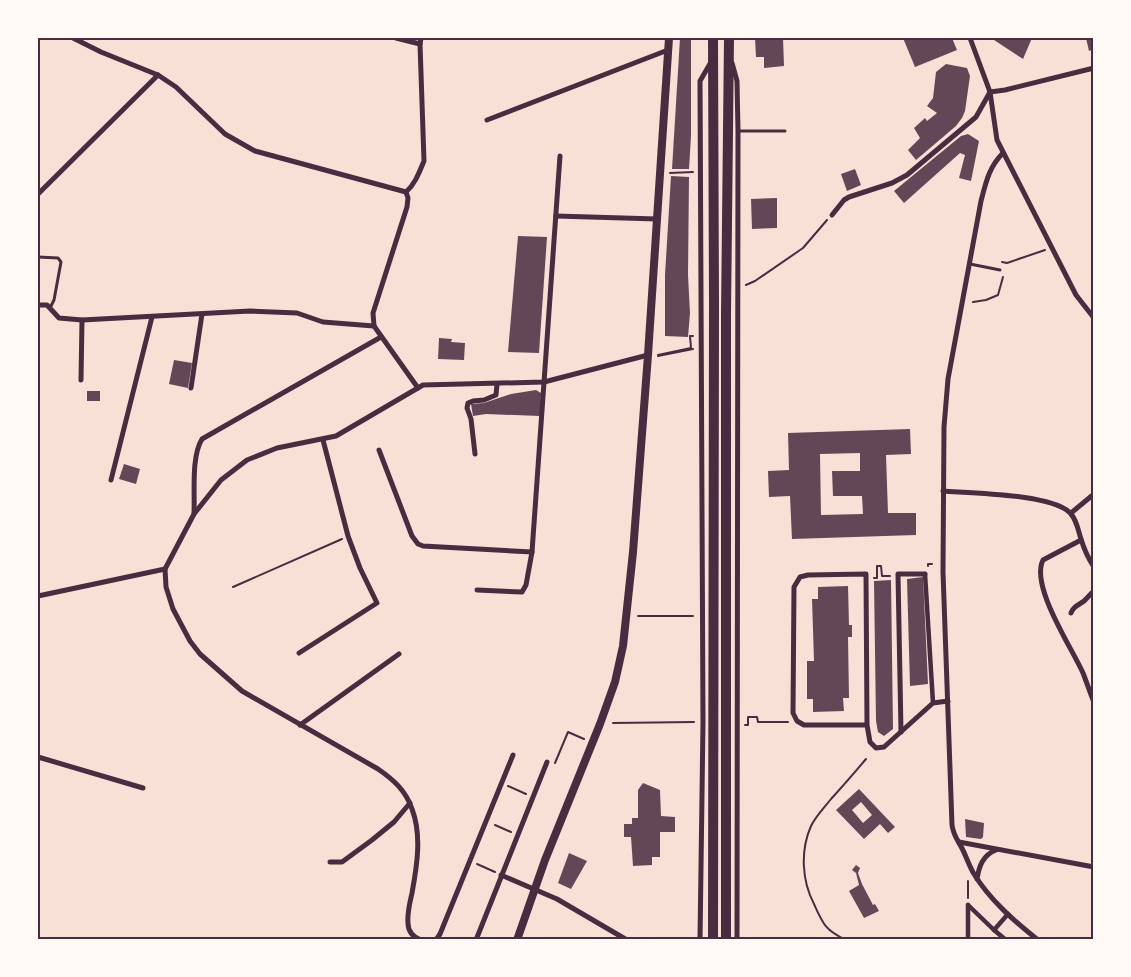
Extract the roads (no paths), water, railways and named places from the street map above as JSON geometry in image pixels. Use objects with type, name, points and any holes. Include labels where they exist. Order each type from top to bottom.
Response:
[{"type":"highway","points":[[713,38],[713,940]]},
{"type":"highway","points":[[726,940],[726,324],[729,38]]},
{"type":"street","points":[[73,38],[101,52],[158,75],[176,87],[225,134],[255,151],[406,192]]},
{"type":"street","points":[[396,38],[420,44]]},
{"type":"street","points":[[406,192],[412,187],[424,161],[421,38]]},
{"type":"street","points":[[517,940],[545,860],[600,724],[615,682],[623,646],[633,552],[648,355],[669,38]]},
{"type":"street","points":[[970,38],[990,92],[997,140],[1076,295],[1094,318]]},
{"type":"street","points":[[487,120],[668,50]]},
{"type":"street","points":[[729,55],[737,81],[738,131],[737,940]]},
{"type":"street","points":[[700,940],[703,722],[700,81],[713,57]]},
{"type":"street","points":[[990,92],[1094,68]]},
{"type":"street","points":[[38,194],[158,75]]},
{"type":"street","points":[[832,215],[844,200],[849,197],[892,183],[907,175],[976,117],[990,92]]},
{"type":"street","points":[[1003,153],[995,161],[988,174],[948,379],[944,427],[943,572],[952,826],[954,835],[977,880],[1008,914],[1038,940]]},
{"type":"street","points":[[478,590],[522,592],[526,585],[533,551],[560,156]]},
{"type":"street","points":[[406,192],[408,198],[407,207],[373,313],[374,326],[418,388]]},
{"type":"street","points":[[556,216],[656,219]]},
{"type":"street","points":[[38,305],[47,305],[59,318],[82,320],[250,311],[297,313],[322,322],[374,326]]},
{"type":"street","points":[[191,388],[202,314]]},
{"type":"street","points":[[111,480],[152,316]]},
{"type":"street","points":[[81,380],[82,320]]},
{"type":"street","points":[[194,514],[196,460],[198,446],[202,439],[381,337]]},
{"type":"street","points":[[421,940],[413,935],[407,922],[417,850],[416,823],[410,803],[401,789],[389,777],[242,691],[200,654],[181,627],[173,609],[166,587],[165,569],[194,514],[221,480],[247,460],[277,448],[336,436],[418,388],[429,384],[544,382],[648,355]]},
{"type":"street","points":[[475,454],[471,419],[467,408],[468,403],[496,396],[497,384]]},
{"type":"street","points":[[299,652],[377,603],[360,568],[348,536],[323,440]]},
{"type":"street","points":[[379,450],[412,536],[418,544],[423,546],[533,551]]},
{"type":"street","points":[[943,491],[1018,497],[1051,502],[1062,506],[1071,513],[1077,523],[1081,540],[1094,567]]},
{"type":"street","points":[[1071,513],[1094,494]]},
{"type":"street","points":[[1081,540],[1043,560],[1040,576],[1047,600],[1083,673],[1094,702]]},
{"type":"street","points":[[38,596],[165,569]]},
{"type":"street","points":[[867,725],[804,726],[797,721],[793,713],[794,587],[800,577],[808,575],[866,574],[867,725],[870,742],[876,748],[884,747],[933,703],[948,701]]},
{"type":"street","points":[[901,732],[898,574],[926,574],[933,703]]},
{"type":"street","points":[[1071,613],[1073,608],[1087,599],[1089,594],[1094,591]]},
{"type":"street","points":[[300,724],[400,654]]},
{"type":"street","points":[[436,940],[513,755]]},
{"type":"street","points":[[38,756],[143,788]]},
{"type":"street","points":[[476,940],[547,762]]},
{"type":"street","points":[[330,862],[342,862],[372,840],[394,822],[410,803]]},
{"type":"street","points":[[959,842],[1094,867]]},
{"type":"street","points":[[977,880],[983,860],[989,854],[998,850]]},
{"type":"street","points":[[501,875],[557,899],[627,940]]},
{"type":"street","points":[[968,940],[968,905],[1006,940]]},
{"type":"street","points":[[994,930],[1008,914]]},
{"type":"lane","points":[[738,131],[785,131]]},
{"type":"lane","points":[[38,258],[58,258],[62,262],[54,300],[50,308]]},
{"type":"lane","points":[[969,264],[1000,270]]}]
